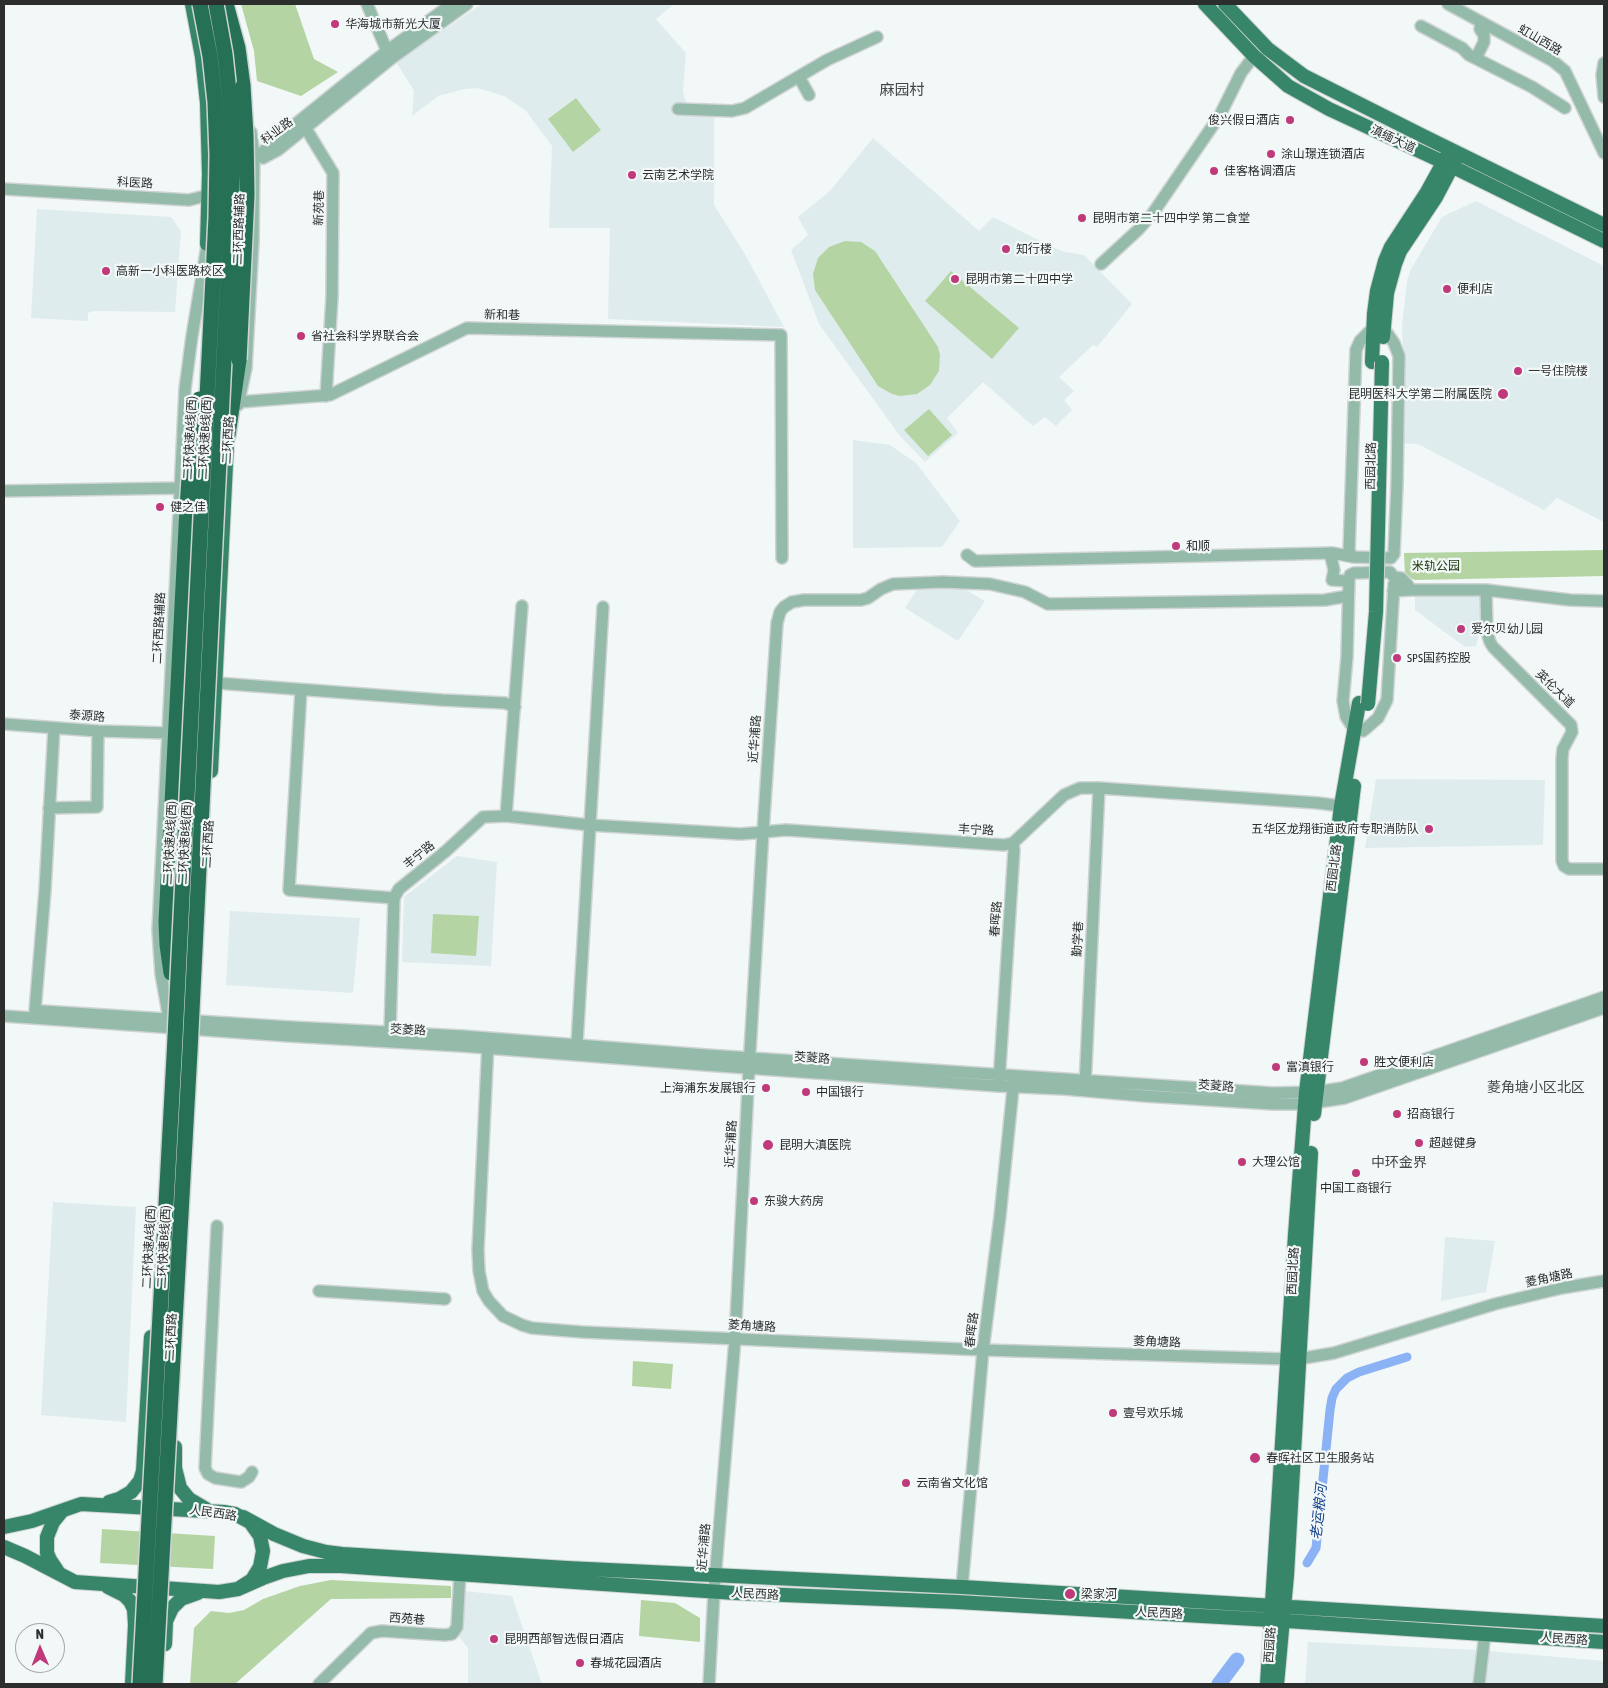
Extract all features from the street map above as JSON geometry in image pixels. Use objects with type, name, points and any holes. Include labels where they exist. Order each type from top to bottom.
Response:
[{"type":"highway","name":"二环快速A线(西)","points":[[141,1684],[212,311],[216,195],[216,119],[210,56],[200,4]]},
{"type":"highway","name":"二环快速B线(西)","points":[[153,1684],[190,1051],[231,225],[230,101],[225,54],[216,4]]},
{"type":"highway","points":[[225,4],[241,66],[246,126],[246,218],[239,360],[228,434]]},
{"type":"highway","points":[[171,972],[166,936],[168,877],[188,489],[192,443],[212,311]]},
{"type":"main road","points":[[91,1503],[104,1503],[119,1499],[131,1492],[140,1481],[144,1466],[172,1024],[171,972],[208,240],[209,137],[201,50],[192,4]]},
{"type":"main road","name":"二环西路","points":[[141,1684],[182,1058],[195,1025],[201,974],[216,683],[239,174],[236,84],[225,4]]},
{"type":"main road","name":"滇缅大道","points":[[1205,4],[1254,56],[1288,86],[1329,109],[1448,164],[1604,241]]},
{"type":"main road","name":"滇缅大道","points":[[1232,6],[1268,49],[1304,76],[1604,225]]},
{"type":"main road","name":"西园北路","points":[[1278,1613],[1293,1359],[1295,1235],[1341,806],[1364,703],[1363,678],[1369,586],[1377,362],[1377,291],[1391,247],[1448,164],[1454,152]]},
{"type":"main road","name":"西园北路","points":[[1311,1098],[1351,809],[1359,730]]},
{"type":"main road","name":"二环西路","points":[[153,1684],[182,1058],[172,1024]]},
{"type":"main road","points":[[195,1025],[175,1462],[178,1483],[185,1496],[197,1505],[224,1512]]},
{"type":"main road","points":[[148,1398],[153,1409],[164,1413],[174,1408],[178,1399]]},
{"type":"main road","name":"人民西路","points":[[4,1527],[38,1519],[72,1506],[91,1503],[224,1512],[243,1518],[296,1543],[334,1554],[962,1588],[1278,1613],[1485,1633],[1604,1642]]},
{"type":"main road","points":[[66,1578],[54,1567],[50,1560],[47,1537],[49,1529],[58,1515],[72,1506]]},
{"type":"main road","name":"人民西路","points":[[4,1547],[32,1559],[66,1578],[85,1583],[219,1592],[246,1586],[257,1574],[260,1567],[263,1551],[260,1536],[256,1528],[243,1518]]},
{"type":"main road","name":"人民西路","points":[[238,1589],[276,1573],[319,1566],[460,1573],[714,1592],[1604,1626]]},
{"type":"main road","points":[[85,1583],[112,1588],[121,1592],[130,1601],[136,1619],[132,1684]]},
{"type":"main road","points":[[162,1684],[166,1621],[172,1608],[181,1599],[189,1596],[219,1592]]},
{"type":"main road","name":"西园路","points":[[1267,1684],[1278,1613]]},
{"type":"main road","name":"西园路","points":[[1277,1684],[1278,1613]]},
{"type":"main road","points":[[134,1662],[138,1654],[148,1650],[156,1652],[164,1665]]},
{"type":"street","points":[[368,4],[387,51]]},
{"type":"street","name":"科业路","points":[[254,162],[272,144],[387,51],[452,4]]},
{"type":"street","name":"科业路","points":[[254,162],[278,150],[392,58],[467,4]]},
{"type":"street","name":"虹山西路","points":[[1448,4],[1554,61],[1565,71],[1604,154]]},
{"type":"street","points":[[1476,58],[1484,42],[1484,35],[1480,28],[1481,22]]},
{"type":"street","points":[[1421,26],[1462,48],[1476,58],[1532,87],[1564,108]]},
{"type":"street","points":[[678,109],[732,111],[745,108],[827,60],[877,37]]},
{"type":"street","points":[[1101,264],[1139,229],[1159,205],[1220,115],[1241,72],[1254,56]]},
{"type":"street","points":[[1604,63],[1602,76],[1604,97]]},
{"type":"street","points":[[799,77],[808,95]]},
{"type":"street","name":"二环西路辅路","points":[[228,434],[239,402],[247,360],[253,242],[254,162],[250,127],[236,84]]},
{"type":"street","name":"新苑巷","points":[[305,128],[333,173],[332,297],[326,396]]},
{"type":"street","name":"科医路","points":[[4,189],[189,200],[209,195],[254,162]]},
{"type":"street","name":"二环西路辅路","points":[[172,1024],[161,974],[158,930],[185,390],[208,240]]},
{"type":"street","points":[[967,555],[975,561],[1330,553],[1353,558],[1391,558],[1394,554],[1397,484],[1399,356],[1394,343],[1378,327],[1360,341],[1356,350],[1349,551],[1353,558]]},
{"type":"street","name":"新和巷","points":[[239,402],[326,396],[467,328],[781,335],[782,558]]},
{"type":"street","points":[[4,491],[180,488]]},
{"type":"street","points":[[1330,553],[1334,570],[1332,580],[1349,581]]},
{"type":"street","points":[[1390,572],[1394,577],[1387,700],[1378,718],[1359,730],[1346,717],[1343,701],[1348,657],[1350,575],[1354,573],[1390,572]]},
{"type":"street","points":[[1394,577],[1401,578],[1411,590]]},
{"type":"street","name":"近华浦路","points":[[709,1684],[715,1574],[735,1339],[763,832],[777,622],[780,612],[784,606],[792,602],[804,600],[861,600],[868,598],[881,588],[893,584],[943,582],[990,584],[1026,592],[1048,604],[1325,600],[1348,596]]},
{"type":"street","points":[[1393,591],[1486,590],[1570,600],[1604,601]]},
{"type":"street","name":"英伦大道","points":[[1486,590],[1487,632],[1493,648],[1571,725],[1572,732],[1563,749],[1562,758],[1562,861],[1564,866],[1569,869],[1604,869]]},
{"type":"street","points":[[506,816],[522,606]]},
{"type":"street","points":[[577,1044],[603,607]]},
{"type":"street","points":[[216,683],[505,703],[515,707]]},
{"type":"street","points":[[301,690],[289,890],[394,898],[390,1032]]},
{"type":"street","name":"泰源路","points":[[4,724],[98,731],[168,733]]},
{"type":"street","points":[[35,1011],[45,890],[54,728]]},
{"type":"street","points":[[49,808],[97,807],[98,731]]},
{"type":"street","points":[[1013,843],[1064,795],[1080,788],[1341,806]]},
{"type":"street","name":"勤学巷","points":[[1085,1086],[1099,788]]},
{"type":"street","name":"丰宁路","points":[[394,898],[399,889],[482,817],[506,816],[590,825],[741,834],[786,830],[968,843],[1009,845],[1013,843]]},
{"type":"street","name":"春晖路","points":[[999,1080],[1013,843]]},
{"type":"street","name":"茭菱路","points":[[195,1025],[1085,1086],[1273,1104],[1311,1098],[1342,1088],[1604,997]]},
{"type":"street","name":"茭菱路","points":[[1311,1098],[1345,1098],[1604,1008]]},
{"type":"street","name":"茭菱路","points":[[4,1009],[172,1024]]},
{"type":"street","name":"茭菱路","points":[[4,1016],[390,1032],[488,1044],[577,1044],[749,1062]]},
{"type":"street","name":"菱角塘路","points":[[488,1044],[478,1250],[479,1271],[484,1291],[489,1301],[503,1316],[532,1328],[582,1332],[983,1350],[1293,1359],[1334,1353],[1495,1304],[1562,1288],[1604,1281]]},
{"type":"street","name":"春晖路","points":[[962,1588],[983,1350],[1000,1216],[1014,1081]]},
{"type":"street","points":[[217,1226],[204,1461],[208,1474],[215,1478],[241,1482],[249,1477],[252,1472]]},
{"type":"street","points":[[319,1291],[445,1299]]},
{"type":"street","points":[[241,1482],[241,1494]]},
{"type":"street","name":"西苑巷","points":[[319,1684],[372,1633],[382,1631],[452,1634],[457,1627],[460,1573]]},
{"type":"street","points":[[1479,1684],[1485,1633]]},
{"type":"shaded area","name":"云南艺术学院","points":[[482,4],[674,4],[656,19],[686,53],[683,91],[689,113],[714,115],[714,205],[745,254],[784,327],[608,319],[610,228],[549,228],[552,146],[526,111],[504,96],[478,88],[465,89],[438,96],[412,116],[414,91],[396,62]]},
{"type":"shaded area","name":"昆明市第二十四中学","points":[[873,138],[979,231],[993,217],[1050,246],[1065,252],[1084,255],[1132,304],[1097,347],[1093,345],[1059,377],[1074,391],[1064,400],[1072,410],[1056,426],[1045,417],[1033,426],[983,382],[947,418],[958,433],[925,462],[900,436],[819,324],[791,250],[808,235],[798,217],[830,191]]},
{"type":"shaded area","name":"昆明医科大学第二附属医院","points":[[1476,201],[1604,266],[1604,522],[1557,498],[1544,510],[1418,444],[1399,443],[1403,348],[1402,326],[1407,281],[1411,269],[1442,217]]},
{"type":"shaded area","name":"高新一小科医路校区","points":[[37,209],[171,217],[181,231],[175,312],[93,311],[88,313],[88,321],[31,318]]},
{"type":"shaded area","points":[[853,440],[890,445],[916,463],[960,521],[942,547],[853,548]]},
{"type":"shaded area","points":[[959,586],[985,601],[958,641],[905,608],[918,588]]},
{"type":"shaded area","name":"爱尔贝幼儿园","points":[[1485,595],[1485,613],[1476,646],[1465,647],[1415,610],[1415,597]]},
{"type":"shaded area","points":[[1376,779],[1545,780],[1543,845],[1365,848]]},
{"type":"shaded area","points":[[457,856],[497,862],[491,966],[402,962],[404,897]]},
{"type":"shaded area","points":[[230,911],[360,918],[353,993],[226,985]]},
{"type":"shaded area","points":[[53,1202],[136,1207],[126,1422],[41,1415]]},
{"type":"shaded area","points":[[1445,1237],[1495,1241],[1486,1292],[1441,1301]]},
{"type":"shaded area","name":"昆明西部智选假日酒店","points":[[455,1590],[512,1596],[542,1684],[468,1684],[468,1648],[453,1629]]},
{"type":"shaded area","points":[[1308,1642],[1477,1650],[1604,1661],[1604,1684],[1305,1684]]},
{"type":"green space","points":[[241,4],[295,4],[314,59],[338,72],[301,96],[257,81],[254,51]]},
{"type":"green space","points":[[576,98],[601,130],[573,152],[548,119]]},
{"type":"green space","points":[[845,241],[861,242],[875,251],[938,347],[940,355],[939,371],[930,385],[917,394],[900,396],[878,386],[815,290],[813,274],[818,258],[829,247]]},
{"type":"green space","points":[[951,271],[1019,328],[992,359],[925,301]]},
{"type":"green space","points":[[929,409],[952,435],[928,456],[904,430]]},
{"type":"green space","name":"米轨公园","points":[[1604,550],[1604,576],[1415,580],[1405,575],[1404,553]]},
{"type":"green space","points":[[433,914],[479,916],[476,956],[431,953]]},
{"type":"green space","points":[[633,1361],[673,1364],[671,1389],[632,1386]]},
{"type":"green space","points":[[102,1529],[215,1536],[213,1569],[100,1563]]},
{"type":"green space","points":[[331,1580],[451,1586],[451,1598],[331,1599],[235,1684],[190,1684],[194,1628],[211,1611],[229,1613],[244,1610],[263,1599],[300,1586]]},
{"type":"green space","points":[[641,1600],[675,1603],[700,1618],[700,1642],[639,1636]]},
{"type":"waterway","name":"老运粮河","points":[[1307,1563],[1316,1548],[1330,1410],[1336,1389],[1347,1378],[1359,1372],[1407,1357]]},
{"type":"waterway","name":"老运粮河","points":[[1219,1684],[1237,1660]]},
{"type":"place","name":"华海城市新光大厦","points":[[335,24]]},
{"type":"place","name":"俊兴假日酒店","points":[[1290,120]]},
{"type":"place","name":"涂山璟连锁酒店","points":[[1271,154]]},
{"type":"place","name":"佳客格调酒店","points":[[1214,171]]},
{"type":"place","name":"云南艺术学院","points":[[632,175]]},
{"type":"place","name":"昆明市第二十四中学 第二食堂","points":[[1082,218]]},
{"type":"place","name":"知行楼","points":[[1006,249]]},
{"type":"place","name":"高新一小科医路校区","points":[[106,271]]},
{"type":"place","name":"昆明市第二十四中学","points":[[955,279]]},
{"type":"place","name":"便利店","points":[[1447,289]]},
{"type":"place","name":"省社会科学界联合会","points":[[301,336]]},
{"type":"place","name":"一号住院楼","points":[[1518,371]]},
{"type":"place","name":"昆明医科大学第二附属医院","points":[[1503,394]]},
{"type":"place","name":"健之佳","points":[[160,507]]},
{"type":"place","name":"和顺","points":[[1176,546]]},
{"type":"place","name":"爱尔贝幼儿园","points":[[1461,629]]},
{"type":"place","name":"SPS国药控股","points":[[1397,658]]},
{"type":"place","name":"五华区龙翔街道政府专职消防队","points":[[1429,829]]},
{"type":"place","name":"胜文便利店","points":[[1364,1062]]},
{"type":"place","name":"富滇银行","points":[[1276,1067]]},
{"type":"place","name":"上海浦东发展银行","points":[[766,1088]]},
{"type":"place","name":"中国银行","points":[[806,1092]]},
{"type":"place","name":"招商银行","points":[[1397,1114]]},
{"type":"place","name":"超越健身","points":[[1419,1143]]},
{"type":"place","name":"昆明大滇医院","points":[[768,1145]]},
{"type":"place","name":"大理公馆","points":[[1242,1162]]},
{"type":"place","name":"中国工商银行","points":[[1356,1173]]},
{"type":"place","name":"东骏大药房","points":[[754,1201]]},
{"type":"place","name":"壹号欢乐城","points":[[1113,1413]]},
{"type":"place","name":"春晖社区卫生服务站","points":[[1255,1458]]},
{"type":"place","name":"云南省文化馆","points":[[906,1483]]},
{"type":"place","name":"梁家河","points":[[1070,1594]]},
{"type":"place","name":"昆明西部智选假日酒店","points":[[494,1639]]},
{"type":"place","name":"春城花园酒店","points":[[580,1663]]},
{"type":"district","name":"麻园村","points":[[902,90]]},
{"type":"district","name":"菱角塘小区北区","points":[[1536,1088]]},
{"type":"district","name":"中环金界","points":[[1399,1163]]}]
